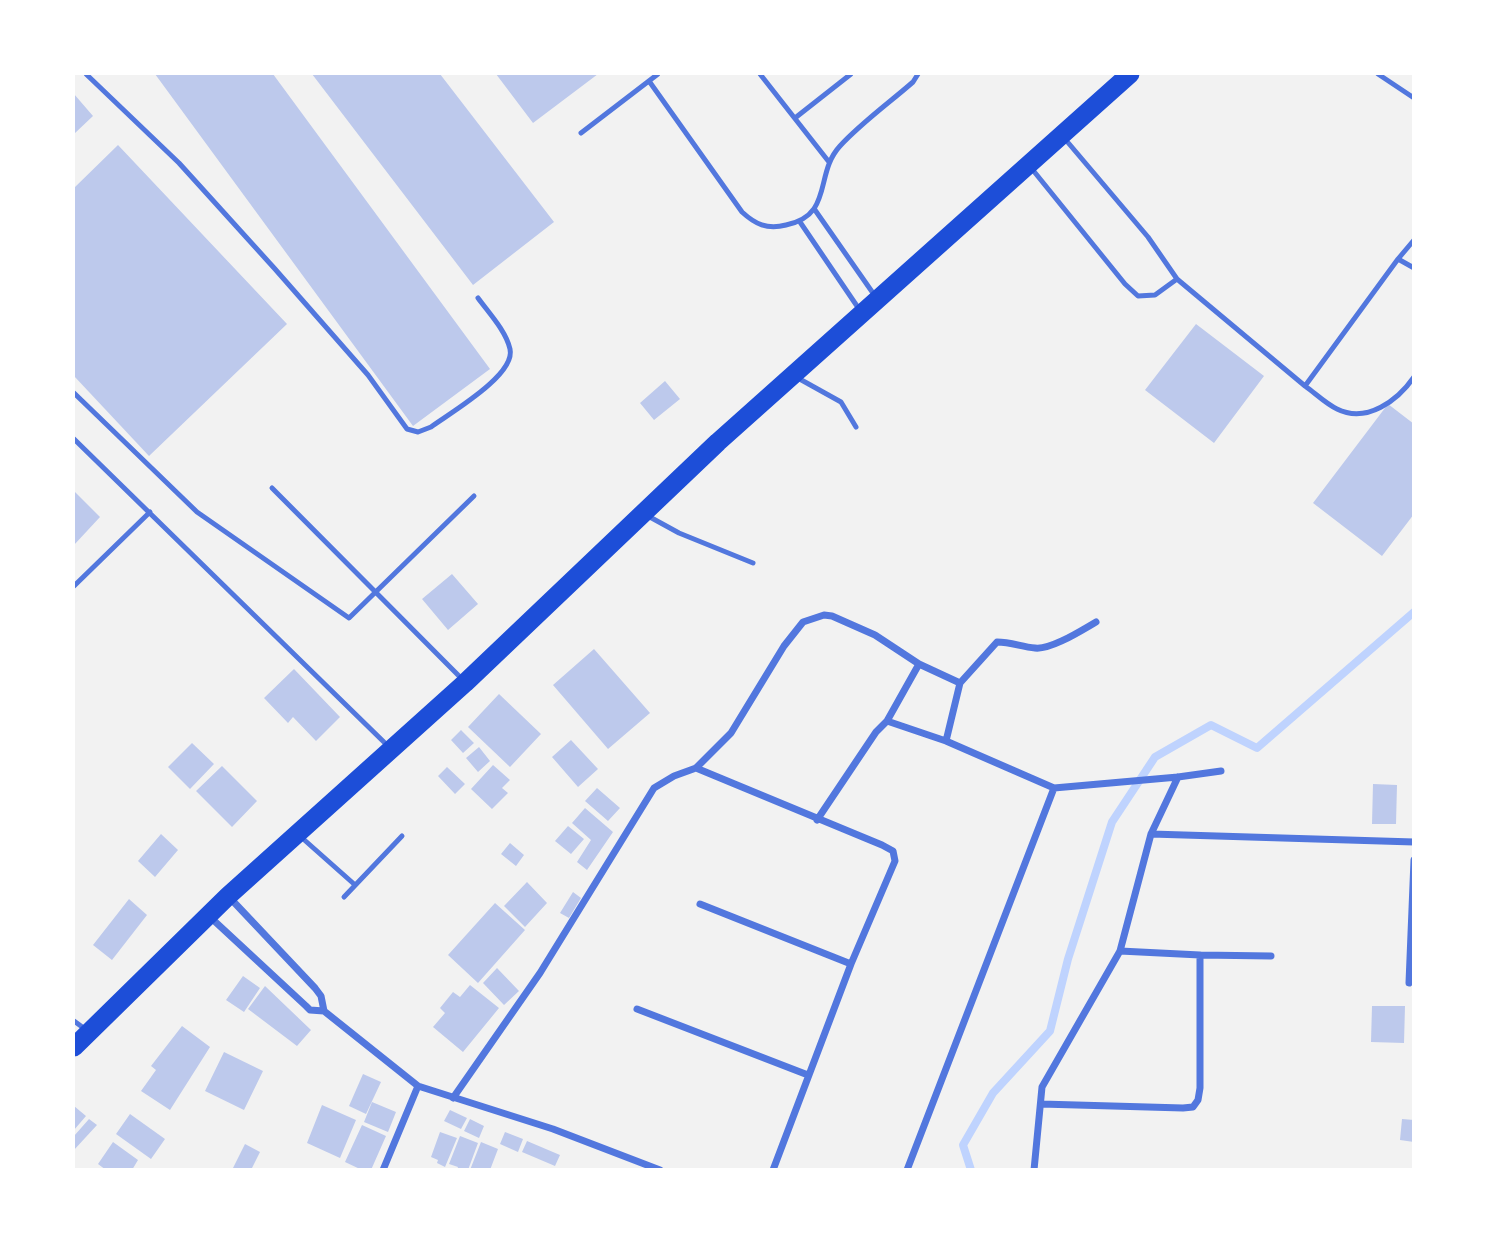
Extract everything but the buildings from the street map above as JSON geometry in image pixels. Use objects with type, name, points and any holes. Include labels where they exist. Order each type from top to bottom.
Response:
[{"type":"highway","points":[[74,1047],[81,1026],[208,915],[297,832],[392,751],[642,512],[1130,74]]},
{"type":"street","points":[[453,1098],[540,973],[654,788],[674,776],[696,768],[731,733],[803,622],[824,615],[832,616],[876,635],[919,664],[960,683]]},
{"type":"street","points":[[946,741],[960,683],[997,642],[1038,649],[1096,622]]},
{"type":"street","points":[[817,820],[887,721],[919,664]]},
{"type":"street","points":[[887,721],[946,741],[1055,788],[1221,771]]},
{"type":"street","points":[[696,768],[893,851],[895,861],[851,964],[773,1170]]},
{"type":"street","points":[[1034,1170],[1042,1087],[1120,951],[1152,834],[1178,777]]},
{"type":"street","points":[[907,1170],[1055,788]]},
{"type":"street","points":[[1152,834],[1413,842]]},
{"type":"street","points":[[1409,984],[1413,860]]},
{"type":"street","points":[[228,896],[315,988],[324,1012]]},
{"type":"street","points":[[700,904],[851,964]]},
{"type":"street","points":[[208,915],[310,1010],[324,1012],[418,1086],[553,1129],[660,1170]]},
{"type":"street","points":[[1120,951],[1200,956],[1271,956]]},
{"type":"street","points":[[1041,1104],[1193,1107],[1198,1100],[1200,1087],[1200,956]]},
{"type":"street","points":[[636,1009],[808,1075]]},
{"type":"street","points":[[383,1170],[418,1086]]},
{"type":"lane","points":[[86,74],[179,163],[368,375],[407,429],[418,432],[430,427],[498,378],[508,365],[510,348],[478,298]]},
{"type":"lane","points":[[581,133],[658,74]]},
{"type":"lane","points":[[760,74],[829,162]]},
{"type":"lane","points":[[794,118],[851,74]]},
{"type":"lane","points":[[649,81],[742,212],[756,225],[779,227],[800,222],[815,209],[825,185],[829,162],[838,148],[913,82],[918,74]]},
{"type":"lane","points":[[1378,74],[1413,98]]},
{"type":"lane","points":[[1061,134],[1148,237],[1177,279],[1305,386],[1338,410],[1358,414],[1381,408],[1405,389],[1413,377]]},
{"type":"lane","points":[[1028,163],[1125,284],[1138,296],[1155,295],[1177,279]]},
{"type":"lane","points":[[815,209],[877,300]]},
{"type":"lane","points":[[800,222],[862,313]]},
{"type":"lane","points":[[1305,386],[1413,240]]},
{"type":"lane","points":[[1398,259],[1413,268]]},
{"type":"lane","points":[[793,376],[841,402],[856,426]]},
{"type":"lane","points":[[74,393],[197,512],[349,618],[474,496]]},
{"type":"lane","points":[[74,439],[392,751]]},
{"type":"lane","points":[[272,488],[465,683]]},
{"type":"lane","points":[[74,586],[150,512]]},
{"type":"lane","points":[[642,512],[679,533],[753,564]]},
{"type":"lane","points":[[297,832],[354,884]]},
{"type":"lane","points":[[344,897],[402,836]]},
{"type":"waterway","points":[[971,1170],[963,1145],[993,1093],[1050,1031],[1068,959],[1112,822],[1155,757],[1211,725],[1257,748],[1414,612]]}]
